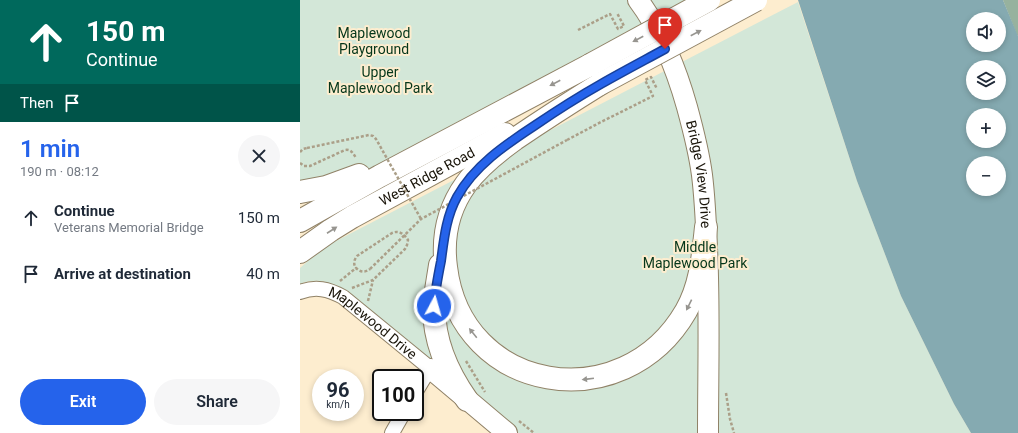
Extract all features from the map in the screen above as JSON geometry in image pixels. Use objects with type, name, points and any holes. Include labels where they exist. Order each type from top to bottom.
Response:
[{"type":"highway","name":"West Ridge Road","points":[[300,221],[709,0]]},
{"type":"highway","points":[[468,400],[458,386],[447,365],[437,336],[435,321],[435,298],[449,218],[457,198],[472,176],[484,163],[527,131],[566,105],[600,84],[756,0]]},
{"type":"highway","name":"West Ridge Road","points":[[300,252],[331,230],[365,209],[600,84]]},
{"type":"highway","points":[[300,192],[326,187],[355,177],[487,120]]},
{"type":"highway","points":[[446,231],[445,260],[449,287],[458,311],[464,322],[473,333],[492,353],[522,370],[546,378],[571,380],[600,377],[622,369],[649,354],[670,334],[687,310],[695,291],[702,262],[706,227]]},
{"type":"street","name":"Bridge View Drive","points":[[638,0],[662,38],[672,60],[684,95],[696,141],[700,164],[704,193],[709,298],[708,433]]},
{"type":"street","name":"Maplewood Drive","points":[[302,291],[315,288],[324,289],[343,297],[508,433]]},
{"type":"street","points":[[424,378],[431,369]]},
{"type":"street","points":[[392,433],[399,421]]},
{"type":"path","points":[[578,30],[610,14],[618,29],[624,26],[617,13]]},
{"type":"path","points":[[352,288],[373,280],[408,245],[408,240],[400,232],[392,233],[357,256],[354,261],[356,268],[363,272],[370,269],[421,219],[567,140],[653,96],[645,80],[651,77],[657,89]]},
{"type":"path","points":[[300,152],[307,148],[369,135],[373,136],[421,219]]},
{"type":"path","points":[[300,163],[304,166],[310,166],[347,150],[352,152],[356,158]]},
{"type":"path","points":[[343,279],[356,268]]},
{"type":"path","points":[[368,302],[373,280]]},
{"type":"green space","name":"Upper Maplewood Park","points":[[300,0],[709,0],[355,177],[300,192]]},
{"type":"green space","points":[[1003,0],[1018,0],[1018,36],[1017,35]]},
{"type":"green space","name":"Middle Maplewood Park","points":[[798,2],[857,181],[901,296],[954,404],[971,433],[507,433],[431,369],[319,288],[326,282],[313,281],[300,284],[300,268],[316,254],[334,242]]},
{"type":"water","points":[[798,0],[1003,0],[1018,36],[1018,433],[971,433],[954,404],[901,296],[857,181]]},
{"type":"route","points":[[434,306],[449,218],[461,190],[472,176],[484,163],[506,146],[566,105],[600,84],[665,49]]},
{"type":"park label","name":"Maplewood Playground","points":[[374,42]]}]
